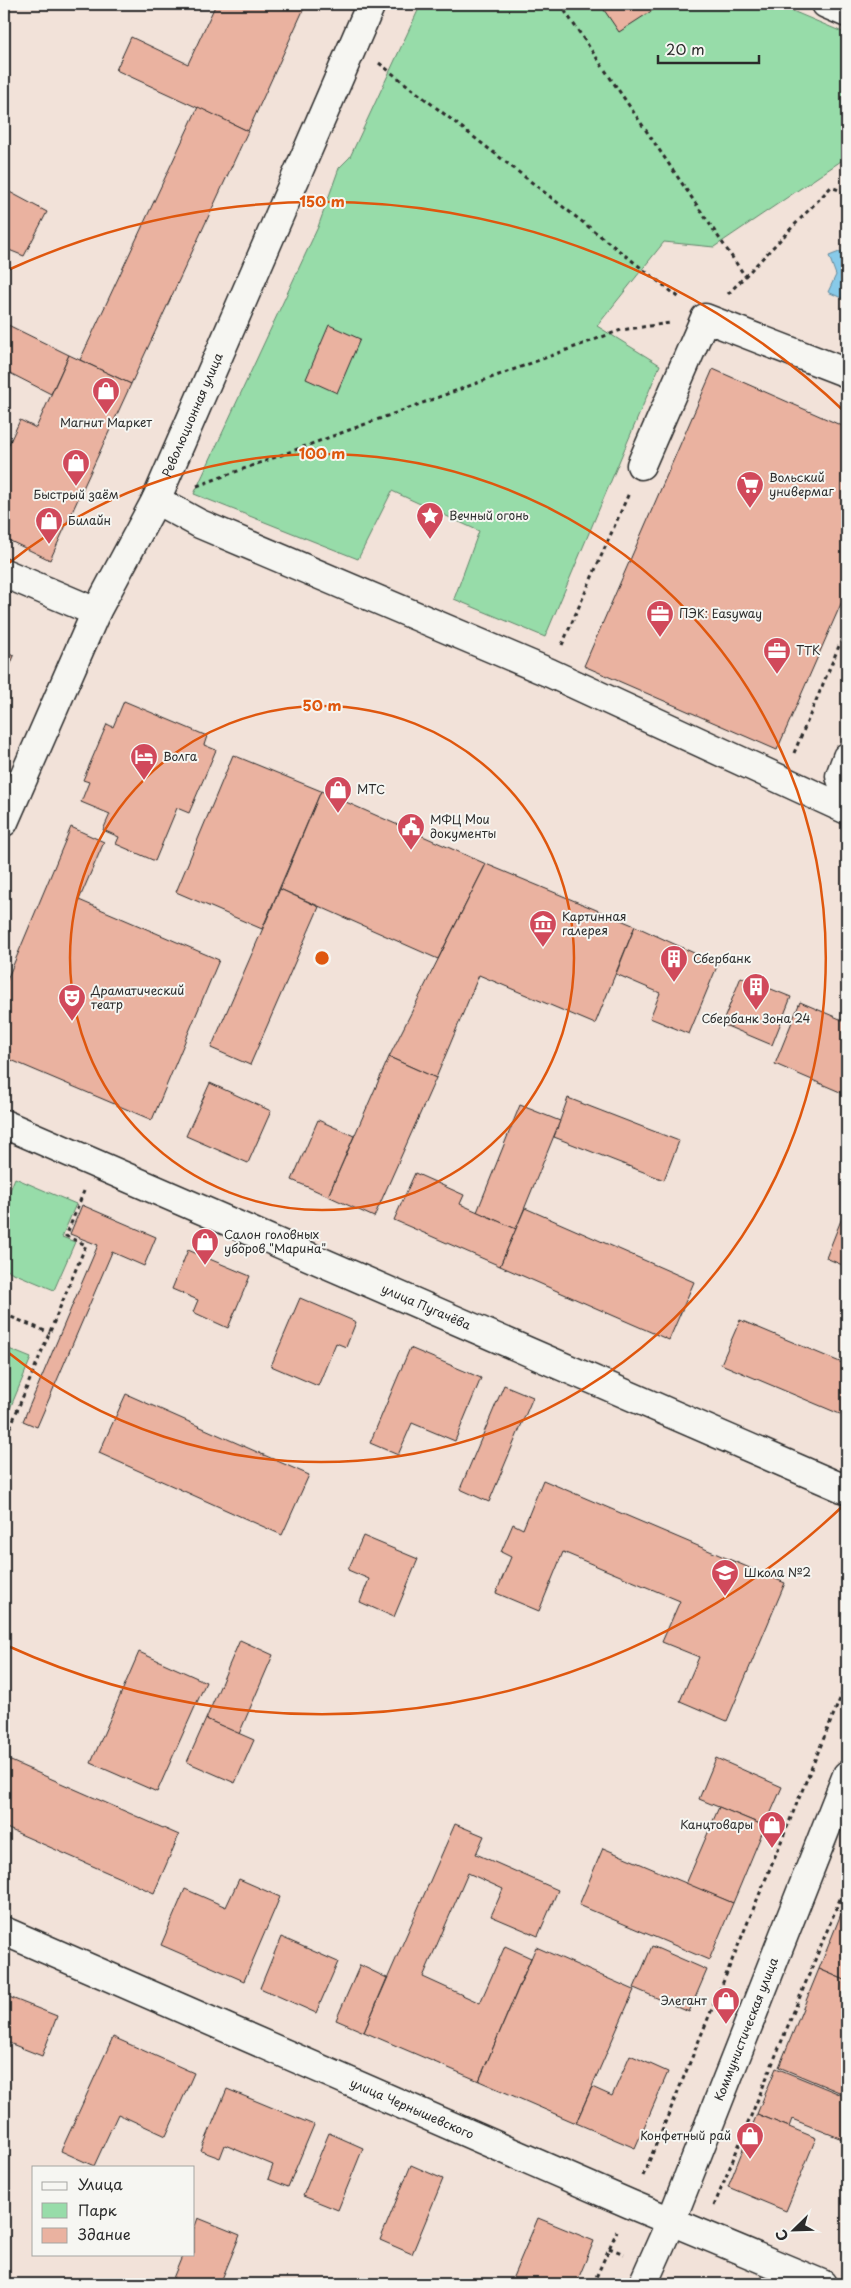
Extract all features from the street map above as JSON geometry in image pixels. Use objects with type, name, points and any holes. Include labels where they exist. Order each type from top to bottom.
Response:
[{"type":"street","name":"Революционная улица","points":[[4,822],[96,612],[156,500],[371,4]]},
{"type":"street","points":[[826,4],[847,13]]},
{"type":"street","points":[[641,465],[705,318],[847,373]]},
{"type":"street","points":[[156,500],[200,524],[550,673],[847,810]]},
{"type":"street","points":[[4,573],[96,612]]},
{"type":"street","points":[[847,757],[840,776],[847,791]]},
{"type":"street","name":"улица Пугачёва","points":[[4,1124],[847,1490]]},
{"type":"street","name":"Коммунистическая улица","points":[[643,2284],[671,2221],[847,1774]]},
{"type":"street","name":"улица Чернышевского","points":[[4,1931],[630,2204],[822,2284]]},
{"type":"path","points":[[560,4],[745,276]]},
{"type":"path","points":[[353,43],[705,318]]},
{"type":"path","points":[[156,500],[621,330],[705,318],[831,187],[847,194]]},
{"type":"path","points":[[550,673],[641,465]]},
{"type":"path","points":[[783,779],[847,627]]},
{"type":"path","points":[[4,1442],[86,1245],[66,1236],[96,1164]]},
{"type":"path","points":[[4,1314],[50,1333]]},
{"type":"path","points":[[593,2284],[630,2204],[847,1682]]},
{"type":"path","points":[[702,2234],[847,1882]]},
{"type":"green space","points":[[421,4],[776,4],[847,34],[847,157],[714,247],[664,242],[597,326],[660,365],[545,637],[454,599],[479,531],[392,491],[358,559],[194,494],[318,227],[339,168],[350,157]]},
{"type":"green space","points":[[15,1178],[76,1204],[62,1237],[75,1242],[54,1290],[4,1269],[4,1205]]},
{"type":"green space","points":[[4,1347],[31,1358],[4,1423]]},
{"type":"water","points":[[847,249],[847,302],[828,292],[836,275],[829,256]]},
{"type":"building","points":[[216,4],[306,4],[248,131],[116,70],[131,37],[188,64]]},
{"type":"building","points":[[600,4],[648,4],[653,10],[619,32]]},
{"type":"building","points":[[198,107],[248,131],[131,384],[80,360]]},
{"type":"building","points":[[4,189],[47,212],[24,256],[4,248]]},
{"type":"building","points":[[4,323],[69,355],[51,394],[4,370]]},
{"type":"building","points":[[329,325],[360,339],[337,393],[306,379]]},
{"type":"building","points":[[69,355],[131,384],[50,560],[4,538],[4,455],[20,420],[36,428]]},
{"type":"building","name":"Вольский универмаг","points":[[713,369],[847,428],[847,590],[777,750],[584,666]]},
{"type":"building","points":[[4,652],[14,656],[4,680]]},
{"type":"building","name":"Волга","points":[[124,701],[207,736],[204,745],[216,750],[189,813],[177,808],[155,861],[116,844],[119,837],[103,830],[110,814],[81,802],[89,782],[83,780],[107,724],[113,727]]},
{"type":"building","points":[[233,755],[321,791],[262,929],[176,892]]},
{"type":"building","points":[[321,791],[486,864],[438,959],[280,889]]},
{"type":"building","points":[[71,827],[104,842],[79,900],[219,960],[152,1120],[4,1057],[4,987]]},
{"type":"building","points":[[486,864],[635,926],[595,1024],[479,975],[436,1078],[389,1057]]},
{"type":"building","points":[[280,889],[319,907],[250,1065],[211,1048]]},
{"type":"building","name":"Сбербанк","points":[[635,926],[718,964],[689,1034],[650,1018],[660,993],[616,974]]},
{"type":"building","name":"Сбербанк Зона 24","points":[[741,977],[791,997],[772,1045],[722,1024]]},
{"type":"building","points":[[800,1002],[847,1022],[847,1095],[775,1064]]},
{"type":"building","points":[[389,1057],[436,1078],[374,1217],[328,1196]]},
{"type":"building","points":[[210,1083],[271,1111],[248,1163],[186,1136]]},
{"type":"building","points":[[568,1098],[679,1141],[664,1180],[554,1137]]},
{"type":"building","points":[[520,1105],[560,1121],[516,1229],[477,1212]]},
{"type":"building","points":[[318,1120],[354,1136],[328,1196],[292,1180]]},
{"type":"building","points":[[415,1173],[464,1195],[460,1204],[516,1229],[500,1266],[394,1220]]},
{"type":"building","points":[[82,1205],[156,1237],[144,1266],[112,1252],[37,1427],[23,1421],[98,1245],[70,1234]]},
{"type":"building","points":[[847,1205],[847,1267],[826,1258]]},
{"type":"building","points":[[525,1208],[694,1282],[669,1340],[500,1266]]},
{"type":"building","points":[[188,1250],[250,1276],[228,1328],[193,1312],[198,1300],[172,1289]]},
{"type":"building","points":[[300,1298],[356,1322],[346,1347],[336,1343],[318,1386],[271,1366]]},
{"type":"building","points":[[740,1320],[847,1365],[847,1417],[721,1364]]},
{"type":"building","points":[[410,1348],[481,1378],[455,1441],[412,1423],[398,1455],[370,1443]]},
{"type":"building","points":[[504,1385],[533,1397],[489,1502],[460,1489]]},
{"type":"building","points":[[126,1394],[309,1475],[282,1535],[99,1453]]},
{"type":"building","name":"Школа №2","points":[[543,1480],[785,1583],[727,1721],[680,1701],[699,1657],[662,1642],[680,1601],[563,1552],[539,1611],[496,1593],[511,1557],[501,1552],[513,1524],[523,1529]]},
{"type":"building","points":[[363,1536],[418,1559],[394,1617],[360,1602],[369,1579],[348,1570]]},
{"type":"building","points":[[240,1640],[273,1655],[239,1734],[206,1719]]},
{"type":"building","points":[[139,1652],[206,1682],[157,1792],[91,1763]]},
{"type":"building","points":[[206,1719],[254,1740],[235,1783],[187,1762]]},
{"type":"building","points":[[4,1758],[179,1835],[154,1893],[4,1827]]},
{"type":"building","points":[[716,1758],[782,1787],[765,1826],[699,1799]]},
{"type":"building","points":[[719,1807],[765,1826],[733,1903],[686,1884]]},
{"type":"building","points":[[455,1824],[484,1836],[476,1854],[558,1890],[538,1936],[491,1916],[503,1889],[468,1873],[423,1977],[480,2003],[505,1946],[531,1958],[479,2081],[364,2032]]},
{"type":"building","points":[[603,1848],[733,1903],[709,1960],[579,1905]]},
{"type":"building","points":[[239,1879],[280,1897],[244,1981],[161,1945],[185,1889],[226,1907]]},
{"type":"building","points":[[843,1909],[847,1911],[847,1981],[819,1969]]},
{"type":"building","points":[[281,1937],[338,1962],[316,2013],[260,1988]]},
{"type":"building","points":[[652,1946],[707,1970],[689,2012],[634,1988]]},
{"type":"building","points":[[536,1947],[634,1990],[576,2123],[479,2081]]},
{"type":"building","points":[[360,1965],[387,1978],[364,2032],[336,2020]]},
{"type":"building","points":[[819,1969],[847,1981],[847,2087],[844,2094],[779,2067]]},
{"type":"building","points":[[4,1995],[57,2016],[42,2056],[4,2041]]},
{"type":"building","points":[[113,2037],[194,2073],[166,2136],[118,2114],[94,2166],[61,2151]]},
{"type":"building","points":[[630,2055],[668,2072],[635,2148],[576,2123],[592,2087],[612,2096]]},
{"type":"building","points":[[776,2068],[847,2097],[847,2141],[792,2119],[789,2127],[757,2114]]},
{"type":"building","points":[[227,2089],[314,2125],[288,2187],[268,2179],[273,2165],[225,2145],[220,2158],[201,2151]]},
{"type":"building","points":[[757,2114],[816,2138],[786,2211],[728,2187]]},
{"type":"building","points":[[329,2133],[363,2148],[338,2210],[303,2196]]},
{"type":"building","points":[[411,2165],[443,2179],[412,2254],[380,2240]]},
{"type":"building","points":[[198,2218],[240,2235],[220,2284],[171,2283],[182,2256],[195,2256],[195,2226]]},
{"type":"building","points":[[538,2218],[594,2241],[576,2284],[510,2284]]},
{"type":"place","name":"Магнит Маркет","points":[[106,415]]},
{"type":"place","name":"Быстрый заём","points":[[76,487]]},
{"type":"place","name":"Вольский универмаг","points":[[750,509]]},
{"type":"place","name":"Вечный огонь","points":[[430,540]]},
{"type":"place","name":"Билайн","points":[[49,545]]},
{"type":"place","name":"ПЭК: Easyway","points":[[660,638]]},
{"type":"place","name":"ТТК","points":[[777,675]]},
{"type":"place","name":"Волга","points":[[144,781]]},
{"type":"place","name":"МТС","points":[[338,814]]},
{"type":"place","name":"МФЦ Мои документы","points":[[411,851]]},
{"type":"place","name":"Картинная галерея","points":[[543,948]]},
{"type":"place","name":"Сбербанк","points":[[674,983]]},
{"type":"place","name":"Сбербанк Зона 24","points":[[756,1011]]},
{"type":"place","name":"Драматический театр","points":[[72,1022]]},
{"type":"place","name":"Салон головных уборов \"Марина\"","points":[[205,1266]]},
{"type":"place","name":"Школа №2","points":[[725,1597]]},
{"type":"place","name":"Канцтовары","points":[[772,1849]]},
{"type":"place","name":"Элегант","points":[[726,2025]]},
{"type":"place","name":"Конфетный рай","points":[[750,2160]]}]
